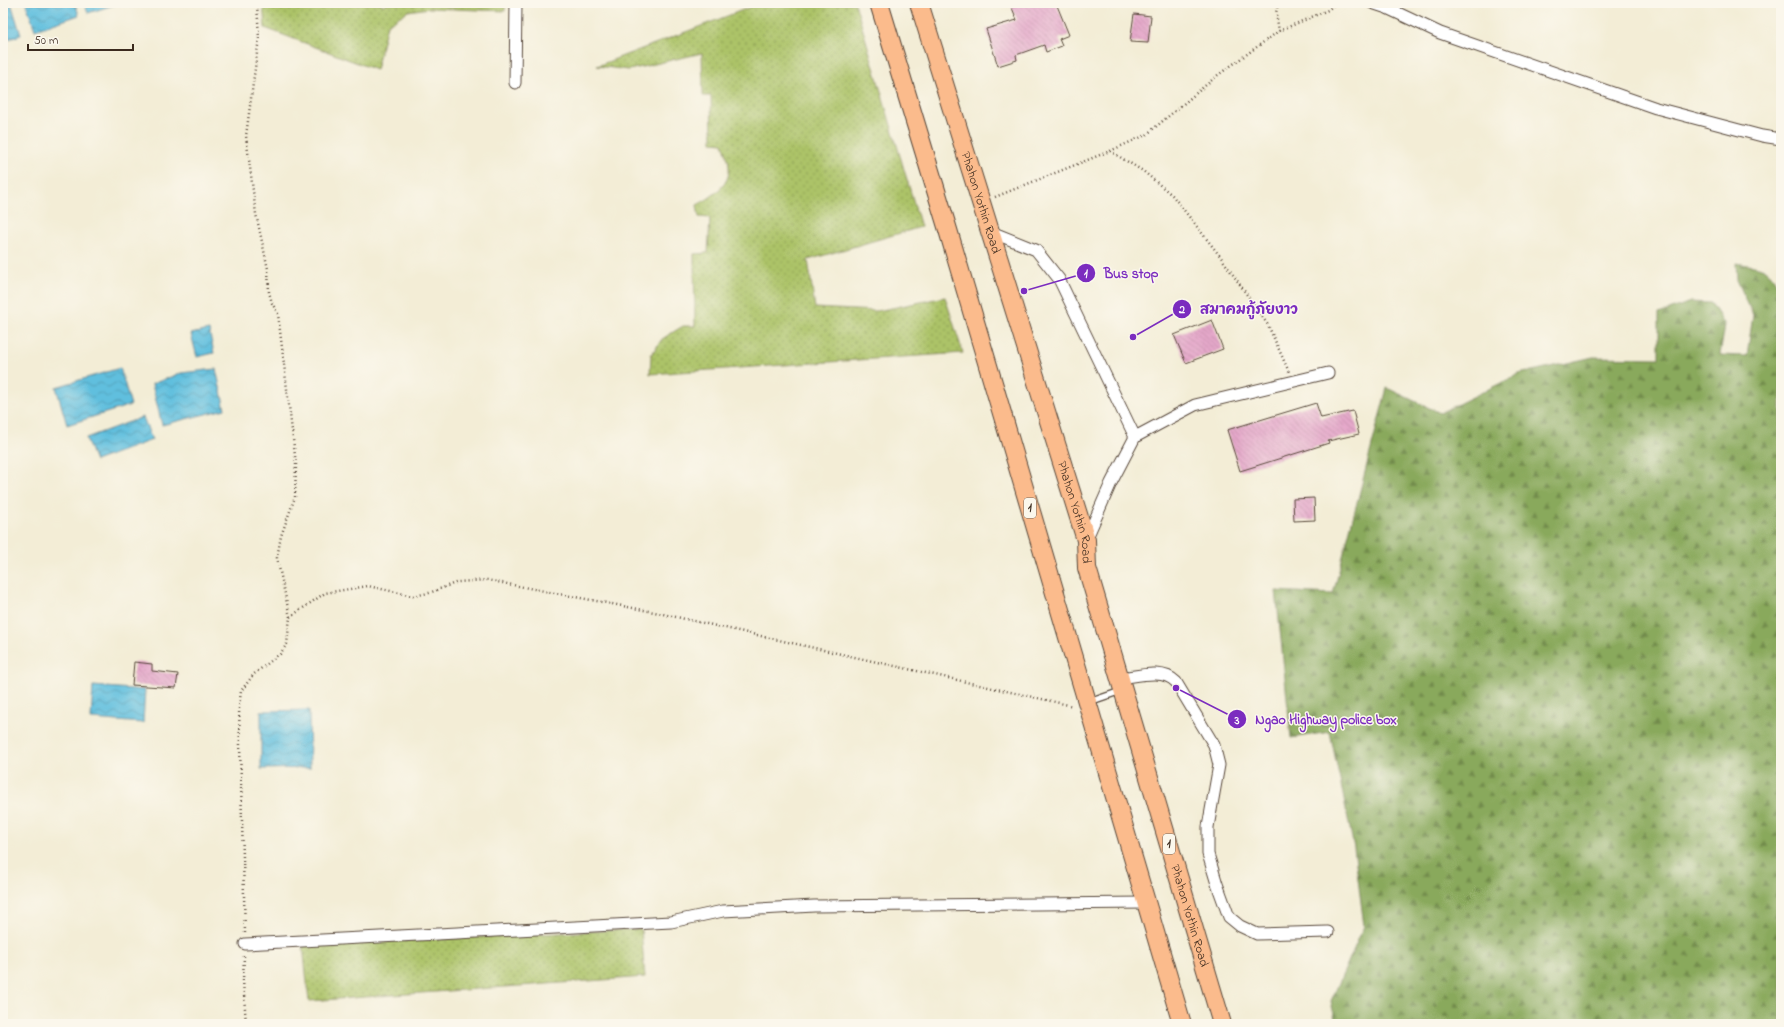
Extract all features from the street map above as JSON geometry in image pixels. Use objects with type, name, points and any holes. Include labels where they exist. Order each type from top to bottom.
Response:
[{"type":"highway","name":"1","points":[[878,3],[948,230],[1182,1024]]},
{"type":"highway","name":"Phahon Yothin Road","points":[[919,3],[1086,540],[1087,568],[1222,1024]]},
{"type":"street","points":[[515,83],[516,3]]},
{"type":"street","points":[[1372,3],[1387,8],[1440,33],[1656,108],[1762,136],[1781,139]]},
{"type":"street","points":[[989,231],[1036,250],[1059,279],[1135,437]]},
{"type":"street","points":[[1086,540],[1111,483],[1135,437],[1195,405],[1328,373]]},
{"type":"street","points":[[1122,684],[1162,674],[1170,676],[1176,682],[1214,745],[1218,765],[1208,827],[1208,854],[1229,917],[1240,926],[1257,934],[1328,932]]},
{"type":"street","points":[[245,944],[671,922],[723,911],[814,906],[1146,903]]},
{"type":"lane","points":[[1088,706],[1122,684]]},
{"type":"path","points":[[246,1024],[242,980],[245,944],[239,708],[241,691],[254,674],[280,654],[287,644],[290,617],[277,558],[281,536],[295,496],[296,464],[278,314],[272,303],[269,292],[268,269],[256,214],[246,136],[259,38],[257,3]]},
{"type":"path","points":[[1278,3],[1276,13],[1279,31]]},
{"type":"path","points":[[980,203],[1146,135],[1218,75],[1279,31],[1328,10],[1336,3]]},
{"type":"path","points":[[1110,151],[1143,171],[1172,195],[1220,256],[1268,325],[1293,381]]},
{"type":"path","points":[[290,617],[325,593],[368,586],[413,596],[429,593],[458,582],[487,580],[654,612],[1088,706]]},
{"type":"green space","points":[[263,3],[381,3],[382,5],[389,3],[505,3],[505,11],[429,8],[408,11],[387,25],[376,70],[265,28]]},
{"type":"green space","points":[[761,3],[855,3],[921,227],[808,260],[815,308],[877,311],[945,297],[963,353],[650,374],[651,355],[662,339],[683,326],[695,326],[694,254],[708,253],[710,218],[699,217],[697,205],[708,199],[719,190],[727,180],[729,174],[728,161],[723,143],[712,142],[711,96],[703,96],[702,53],[629,70],[597,66]]},
{"type":"green space","points":[[1736,263],[1764,269],[1773,277],[1781,293],[1781,1024],[1336,1024],[1331,1001],[1364,926],[1354,848],[1330,732],[1291,738],[1276,591],[1333,594],[1387,388],[1440,413],[1519,374],[1593,357],[1659,358],[1659,314],[1690,302],[1711,303],[1725,325],[1720,355],[1747,356],[1753,315],[1737,280]]},
{"type":"green space","points":[[641,929],[645,977],[309,1001],[303,946]]},
{"type":"water","points":[[3,3],[11,3],[21,35],[3,41]]},
{"type":"water","points":[[26,3],[75,3],[79,15],[35,30]]},
{"type":"water","points":[[84,3],[120,3],[88,13]]},
{"type":"water","points":[[209,330],[214,353],[197,357],[191,334]]},
{"type":"water","points":[[120,368],[131,405],[67,425],[56,387]]},
{"type":"water","points":[[216,369],[225,409],[162,425],[152,384],[181,373]]},
{"type":"water","points":[[143,417],[152,440],[95,461],[86,438]]},
{"type":"water","points":[[93,686],[145,690],[143,723],[91,719]]},
{"type":"water","points":[[309,710],[310,768],[261,769],[261,711]]},
{"type":"building","points":[[1010,3],[1056,3],[1069,35],[1059,39],[1062,46],[1046,52],[1044,45],[1016,55],[1017,60],[998,66],[986,29],[1017,20]]},
{"type":"building","points":[[1134,14],[1151,16],[1148,43],[1130,42]]},
{"type":"building","points":[[1212,320],[1223,349],[1186,363],[1174,335]]},
{"type":"building","points":[[1316,403],[1321,418],[1353,411],[1359,434],[1328,441],[1329,443],[1240,471],[1227,430]]},
{"type":"building","points":[[1314,498],[1315,520],[1294,521],[1293,499]]},
{"type":"building","points":[[134,662],[152,664],[152,671],[178,674],[176,688],[132,685]]},
{"type":"place","name":"Bus stop","points":[[1024,291]]},
{"type":"place","name":"สมาคมกู้ภัยงาว","points":[[1133,337]]},
{"type":"place","name":"Ngao Highway police box","points":[[1176,688]]}]
